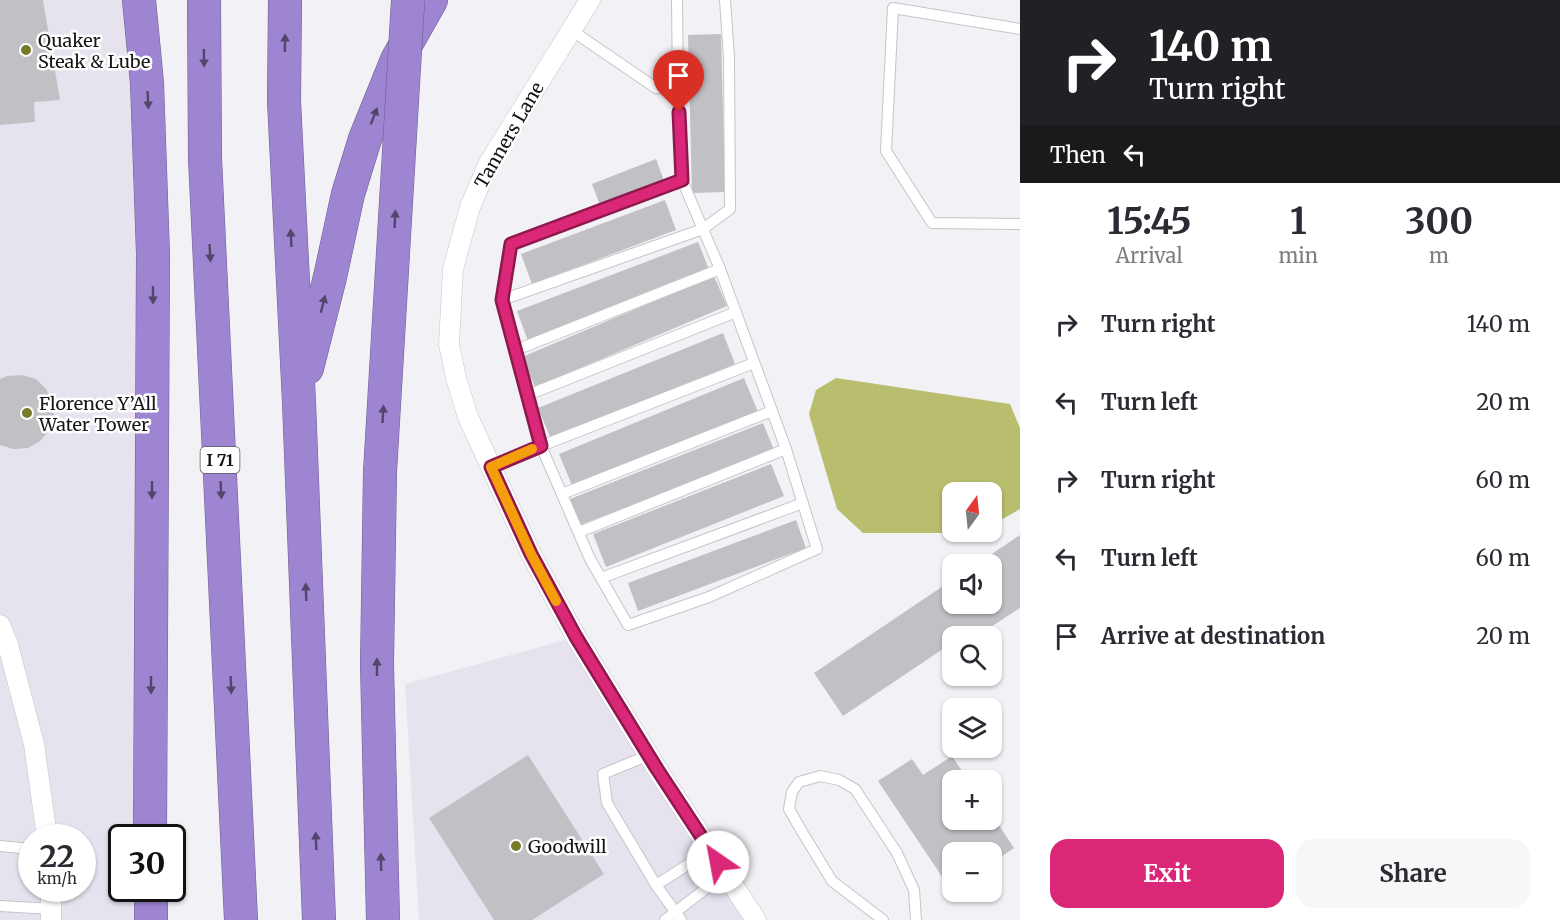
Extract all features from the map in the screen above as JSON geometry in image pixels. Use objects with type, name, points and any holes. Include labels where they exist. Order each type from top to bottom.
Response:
[{"type":"highway","points":[[139,0],[147,83],[153,254],[150,824]]},
{"type":"highway","name":"I 71","points":[[204,0],[205,158],[241,920]]},
{"type":"highway","points":[[285,0],[284,101],[319,920]]},
{"type":"highway","points":[[383,920],[377,664],[380,472],[408,0]]},
{"type":"highway","points":[[298,402],[330,277],[348,194],[365,139],[397,60],[431,0]]},
{"type":"highway","points":[[151,902],[151,920]]},
{"type":"street","name":"Tanners Lane","points":[[590,0],[489,163],[470,207],[453,269],[448,345],[468,417],[531,554],[576,637],[756,920]]},
{"type":"street","points":[[0,625],[8,645],[34,744],[45,824]]},
{"type":"lane","points":[[677,0],[682,180],[736,312],[786,449],[817,549],[709,597],[628,625],[601,578],[541,446],[502,300],[511,244],[682,180]]},
{"type":"lane","points":[[502,300],[703,229],[730,209],[729,57],[725,0]]},
{"type":"lane","points":[[1020,29],[894,4],[886,151],[932,223],[1020,224]]},
{"type":"lane","points":[[572,30],[656,88],[678,89]]},
{"type":"lane","points":[[516,350],[720,269]]},
{"type":"lane","points":[[528,395],[736,312]]},
{"type":"lane","points":[[491,467],[754,363]]},
{"type":"lane","points":[[562,495],[772,411]]},
{"type":"lane","points":[[579,532],[786,449]]},
{"type":"lane","points":[[601,578],[803,503]]},
{"type":"lane","points":[[649,755],[603,774],[607,803],[656,885],[679,916]]},
{"type":"lane","points":[[883,920],[832,881],[813,851],[789,809],[792,792],[799,782],[820,776],[839,780],[855,789],[897,852],[914,890],[916,920]]},
{"type":"lane","points":[[0,846],[18,848]]},
{"type":"lane","points":[[656,885],[711,850]]},
{"type":"lane","points":[[665,920],[679,916],[725,874]]},
{"type":"lane","points":[[0,906],[52,915]]},
{"type":"shaded area","points":[[0,0],[139,0],[150,824],[108,824],[108,902],[151,902],[151,920],[0,920]]},
{"type":"shaded area","points":[[836,378],[1010,404],[1020,428],[1020,509],[1002,519],[1002,482],[942,482],[942,533],[863,533],[837,509],[809,414],[816,390]]},
{"type":"shaded area","points":[[576,637],[756,920],[419,920],[405,684]]},
{"type":"building","name":"Quaker Steak & Lube","points":[[0,0],[43,0],[60,100],[34,102],[35,122],[0,125]]},
{"type":"building","points":[[721,34],[725,192],[692,193],[688,35]]},
{"type":"building","points":[[656,159],[664,181],[600,205],[592,184]]},
{"type":"building","points":[[665,200],[676,230],[532,284],[521,254]]},
{"type":"building","points":[[698,242],[710,272],[528,341],[517,311]]},
{"type":"building","points":[[714,276],[727,306],[535,387],[522,357]]},
{"type":"building","points":[[723,333],[735,364],[551,439],[538,408]]},
{"type":"building","name":"Florence Y’All Water Tower","points":[[22,375],[36,379],[46,389],[53,402],[54,416],[50,430],[40,441],[28,448],[13,449],[0,445],[0,379]]},
{"type":"building","points":[[744,378],[758,412],[573,488],[559,454]]},
{"type":"building","points":[[763,423],[774,450],[580,525],[570,499]]},
{"type":"building","points":[[771,464],[784,496],[606,567],[593,534]]},
{"type":"building","points":[[796,520],[806,548],[638,611],[628,583]]},
{"type":"building","points":[[1020,535],[1020,608],[992,626],[942,626],[942,650],[843,716],[814,673],[942,587],[942,614],[1002,614],[1002,554],[992,554]]},
{"type":"building","name":"Goodwill","points":[[528,755],[604,874],[532,920],[494,920],[429,818]]},
{"type":"building","points":[[949,758],[953,758],[961,770],[942,770],[942,830],[1002,830],[1014,848],[1002,856],[1002,842],[942,842],[942,877],[878,781],[912,759],[923,775]]},
{"type":"slow traffic","points":[[532,449],[491,467],[531,554],[556,601]]},
{"type":"place","name":"Quaker Steak & Lube","points":[[26,50]]},
{"type":"place","name":"Florence Y’All Water Tower","points":[[27,413]]},
{"type":"place","name":"Goodwill","points":[[516,846]]},
{"type":"route","points":[[679,112],[682,180],[511,244],[502,300],[541,446],[491,467],[531,554],[576,637],[657,769],[718,862]]}]
